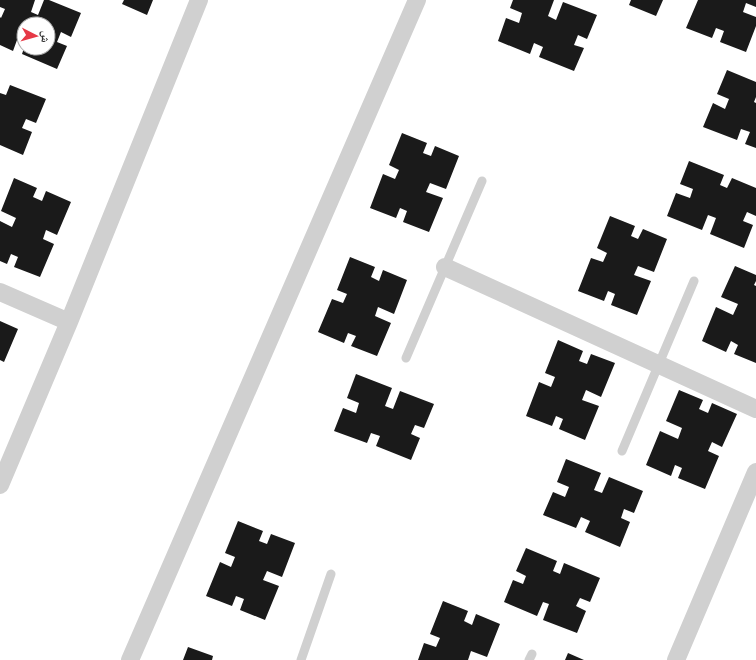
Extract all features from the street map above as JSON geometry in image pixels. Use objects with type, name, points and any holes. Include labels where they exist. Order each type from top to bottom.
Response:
[{"type":"street","points":[[0,485],[69,322],[199,0]]},
{"type":"street","points":[[130,660],[417,0]]},
{"type":"street","points":[[445,267],[756,409]]},
{"type":"street","points":[[0,292],[69,322]]},
{"type":"street","points":[[676,660],[756,472]]},
{"type":"lane","points":[[406,358],[482,181]]},
{"type":"lane","points":[[622,451],[694,281]]},
{"type":"lane","points":[[301,660],[331,574]]},
{"type":"building","points":[[0,0],[35,0],[31,12],[38,15],[44,0],[49,0],[81,13],[71,37],[61,32],[57,42],[67,46],[57,69],[27,56],[56,56],[56,16],[16,16],[16,43],[13,51],[0,45],[0,17],[1,18],[5,9],[0,7]]},
{"type":"building","points":[[124,0],[153,0],[147,15],[122,4]]},
{"type":"building","points":[[513,0],[554,0],[548,16],[556,20],[563,2],[597,15],[587,39],[578,35],[574,45],[584,48],[574,71],[539,57],[543,47],[534,43],[530,54],[498,41],[506,18],[519,23],[522,13],[510,8]]},
{"type":"building","points":[[631,0],[663,0],[656,16],[629,5]]},
{"type":"building","points":[[698,0],[756,0],[756,7],[746,3],[743,12],[756,17],[756,26],[746,52],[720,42],[724,31],[716,28],[712,38],[686,28]]},
{"type":"building","points":[[727,70],[756,82],[756,97],[754,102],[756,103],[756,148],[745,144],[750,132],[741,129],[737,140],[703,127],[713,103],[725,109],[729,99],[717,94]]},
{"type":"building","points":[[10,85],[46,99],[36,123],[26,119],[22,128],[32,132],[23,155],[0,145],[0,93],[6,95]]},
{"type":"building","points":[[402,133],[427,143],[423,153],[431,156],[435,146],[459,156],[446,189],[430,183],[426,192],[443,198],[429,232],[403,222],[407,211],[400,208],[396,218],[370,208],[383,174],[395,179],[399,170],[389,165]]},
{"type":"building","points":[[689,161],[724,175],[720,185],[727,188],[732,178],[756,188],[756,216],[747,212],[743,221],[753,225],[744,248],[710,234],[716,218],[708,215],[702,230],[667,216],[676,193],[690,198],[693,189],[680,184]]},
{"type":"building","points":[[14,178],[37,188],[33,197],[42,201],[46,191],[71,202],[57,235],[46,230],[43,239],[54,244],[40,277],[14,267],[18,257],[11,254],[7,264],[0,261],[0,221],[12,227],[16,218],[1,211]]},
{"type":"building","points":[[610,216],[635,226],[631,236],[638,239],[643,229],[667,239],[654,272],[638,266],[634,275],[651,281],[637,315],[611,305],[615,294],[608,291],[604,301],[578,291],[591,258],[603,262],[607,253],[597,248]]},
{"type":"building","points":[[350,257],[375,267],[371,277],[379,281],[383,270],[407,280],[394,314],[378,307],[375,316],[391,323],[377,356],[351,346],[356,336],[348,333],[344,343],[318,332],[332,299],[343,303],[347,294],[337,290]]},
{"type":"building","points":[[735,266],[756,275],[754,285],[756,286],[756,363],[734,354],[738,345],[731,341],[726,352],[702,341],[716,307],[733,315],[738,304],[721,297]]},
{"type":"building","points":[[0,321],[18,329],[4,362],[0,360]]},
{"type":"building","points":[[558,340],[583,351],[579,361],[587,364],[591,354],[615,363],[601,397],[586,390],[582,400],[599,406],[585,440],[559,429],[563,419],[556,416],[552,426],[526,416],[539,382],[551,387],[555,377],[545,373]]},
{"type":"building","points":[[356,374],[392,388],[385,406],[393,409],[400,391],[434,404],[424,428],[415,425],[411,434],[420,438],[411,460],[376,446],[380,436],[371,433],[367,443],[334,431],[343,408],[356,413],[359,403],[347,398]]},
{"type":"building","points":[[679,390],[703,400],[699,409],[708,413],[712,403],[737,414],[722,447],[712,442],[708,451],[719,456],[705,489],[678,478],[682,468],[675,465],[671,476],[646,465],[660,431],[678,439],[682,428],[666,421]]},
{"type":"building","points":[[566,459],[601,473],[594,490],[602,493],[609,477],[643,491],[634,513],[624,509],[621,518],[630,522],[620,547],[585,532],[590,521],[581,517],[576,528],[543,515],[553,492],[565,497],[569,487],[557,482]]},
{"type":"building","points":[[238,521],[263,531],[259,541],[267,544],[271,534],[295,543],[282,577],[267,571],[263,580],[279,586],[265,620],[240,610],[244,599],[236,596],[232,606],[206,596],[220,562],[231,567],[235,557],[225,553]]},
{"type":"building","points":[[526,548],[557,561],[553,571],[560,574],[564,563],[600,578],[590,602],[580,598],[576,606],[586,611],[577,633],[543,620],[549,604],[543,602],[537,616],[504,602],[513,580],[523,584],[526,576],[516,571]]},
{"type":"building","points":[[443,601],[468,611],[464,621],[472,625],[476,614],[500,624],[487,657],[471,651],[468,660],[418,660],[424,643],[436,647],[440,638],[430,634]]},
{"type":"building","points":[[188,647],[213,656],[212,660],[183,660]]},
{"type":"building","points":[[568,653],[584,660],[565,660]]}]
